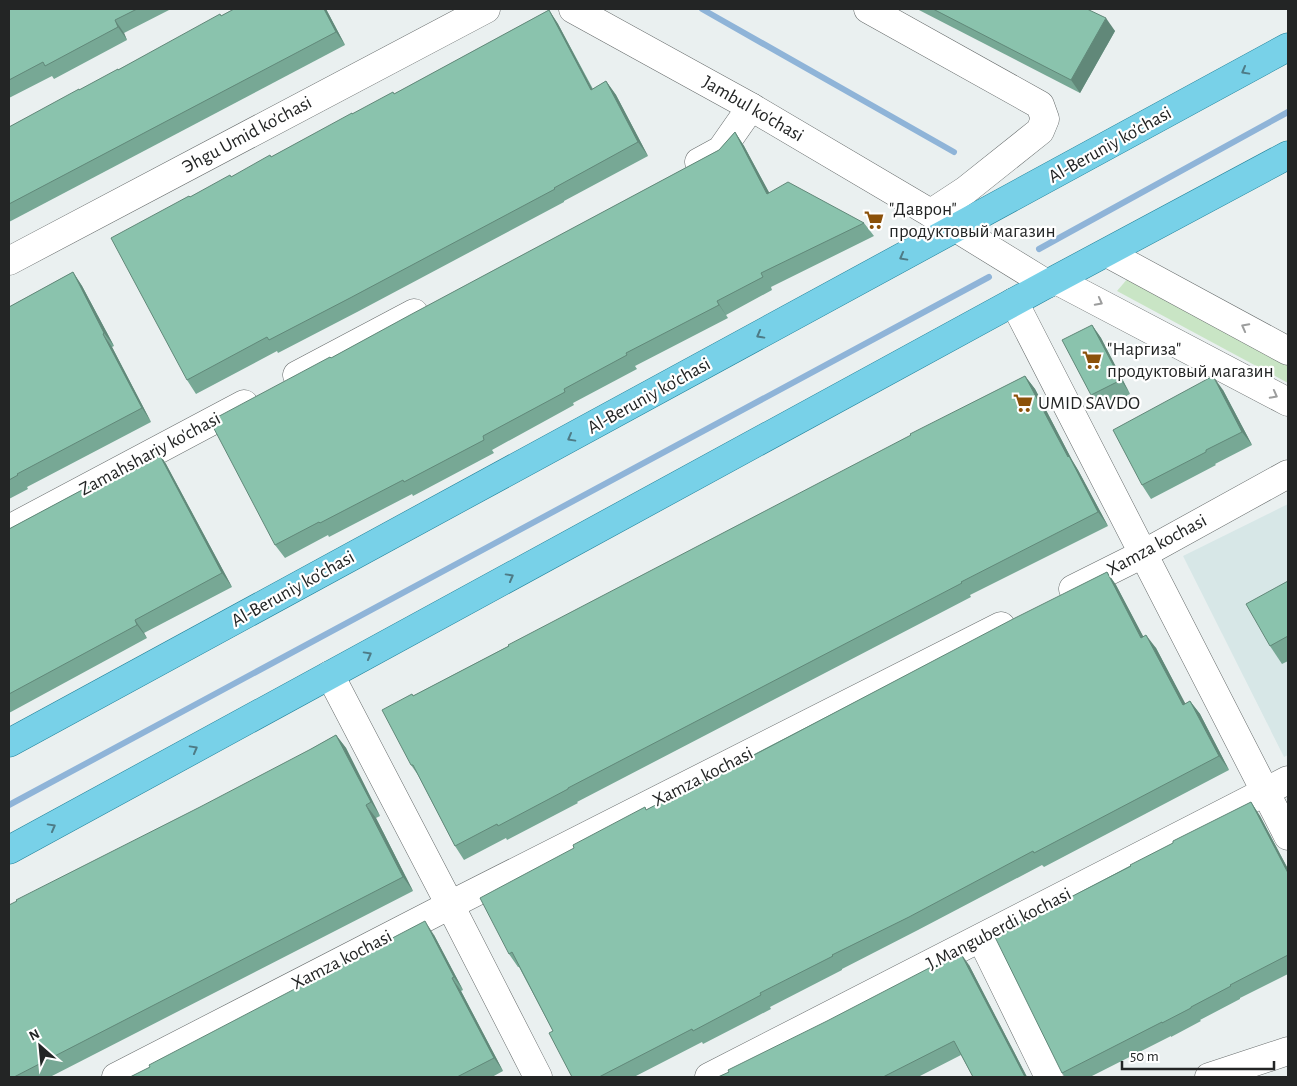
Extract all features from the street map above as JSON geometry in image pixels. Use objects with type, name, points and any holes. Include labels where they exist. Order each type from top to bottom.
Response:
[{"type":"main road","name":"Al-Beruniy ko’chasi","points":[[9,744],[1288,47]]},
{"type":"main road","points":[[9,850],[1014,302],[1288,155]]},
{"type":"street","name":"Эhgu Umid ko’chasi","points":[[9,261],[486,9]]},
{"type":"street","name":"Jambul ko'chasi","points":[[573,9],[751,106],[956,228],[1052,282],[1288,402]]},
{"type":"street","points":[[868,9],[1040,105],[1045,119],[1040,131],[966,190],[931,213]]},
{"type":"street","points":[[678,173],[722,150],[751,106]]},
{"type":"street","points":[[1106,253],[1288,351]]},
{"type":"street","name":"Zamahshariy ko'chasi","points":[[9,528],[435,302]]},
{"type":"street","points":[[1014,302],[1143,554],[1277,786],[1288,836]]},
{"type":"street","name":"Xamza kochasi","points":[[1054,599],[1143,554],[1288,474]]},
{"type":"street","name":"Xamza kochasi","points":[[116,1077],[450,905],[1019,617]]},
{"type":"street","points":[[330,675],[538,1077]]},
{"type":"street","name":"J.Manguberdi kochasi","points":[[709,1077],[1277,786]]},
{"type":"street","points":[[981,938],[1049,1077]]},
{"type":"street","points":[[1209,1077],[1288,1052]]},
{"type":"shaded area","points":[[1288,504],[1288,755],[1284,757],[1183,556]]},
{"type":"green space","points":[[1129,277],[1288,364],[1288,383],[1117,291]]},
{"type":"building","points":[[9,9],[137,9],[115,20],[118,27],[45,66],[43,62],[9,80]]},
{"type":"building","points":[[234,9],[324,9],[336,32],[9,204],[9,127],[220,14],[221,16]]},
{"type":"building","points":[[933,9],[1087,9],[1106,18],[1071,80]]},
{"type":"building","points":[[549,10],[591,90],[606,81],[638,142],[555,189],[350,298],[269,340],[267,337],[187,380],[111,238],[230,175],[231,177],[270,155],[271,157],[393,92],[394,94]]},
{"type":"building","points":[[735,132],[767,194],[788,182],[864,223],[761,273],[763,277],[717,301],[719,305],[626,353],[627,355],[564,389],[565,392],[483,436],[484,440],[404,482],[403,480],[275,545],[210,421],[719,150]]},
{"type":"building","points":[[73,272],[142,408],[9,480],[9,307]]},
{"type":"building","points":[[1092,325],[1121,380],[1091,395],[1062,340]]},
{"type":"building","points":[[1025,376],[1098,512],[961,582],[498,826],[497,824],[455,846],[382,710],[412,694],[413,696],[910,434]]},
{"type":"building","points":[[1213,376],[1242,432],[1142,485],[1113,430]]},
{"type":"building","points":[[157,450],[222,573],[135,620],[137,625],[9,694],[9,529]]},
{"type":"building","points":[[1107,572],[1141,638],[1146,635],[1183,705],[1190,701],[1219,756],[1034,853],[1033,851],[909,917],[832,955],[693,1031],[692,1029],[599,1077],[572,1077],[549,1033],[553,1031],[512,952],[509,954],[480,898],[574,848],[573,845],[645,807],[646,810],[737,764],[1013,619]]},
{"type":"building","points":[[1288,581],[1288,636],[1270,646],[1246,604]]},
{"type":"building","points":[[336,735],[371,802],[366,805],[403,877],[14,1077],[9,1077],[9,905]]},
{"type":"building","points":[[1251,802],[1288,873],[1288,955],[1191,1008],[1062,1073],[994,935],[1131,866],[1173,843],[1173,841]]},
{"type":"building","points":[[425,921],[454,977],[452,978],[494,1058],[457,1077],[130,1077],[150,1067],[149,1065]]},
{"type":"building","points":[[960,952],[1025,1077],[973,1077],[954,1041],[883,1077],[718,1077],[729,1072],[728,1070]]},
{"type":"waterway","points":[[702,9],[954,152]]},
{"type":"waterway","points":[[1039,249],[1288,112]]},
{"type":"waterway","points":[[9,805],[989,277]]},
{"type":"place","name":"\"Даврон\" продуктовый магазин","points":[[874,220]]},
{"type":"place","name":"\"Наргиза\" продуктовый магазин","points":[[1092,360]]},
{"type":"place","name":"UMID SAVDO","points":[[1023,403]]}]
